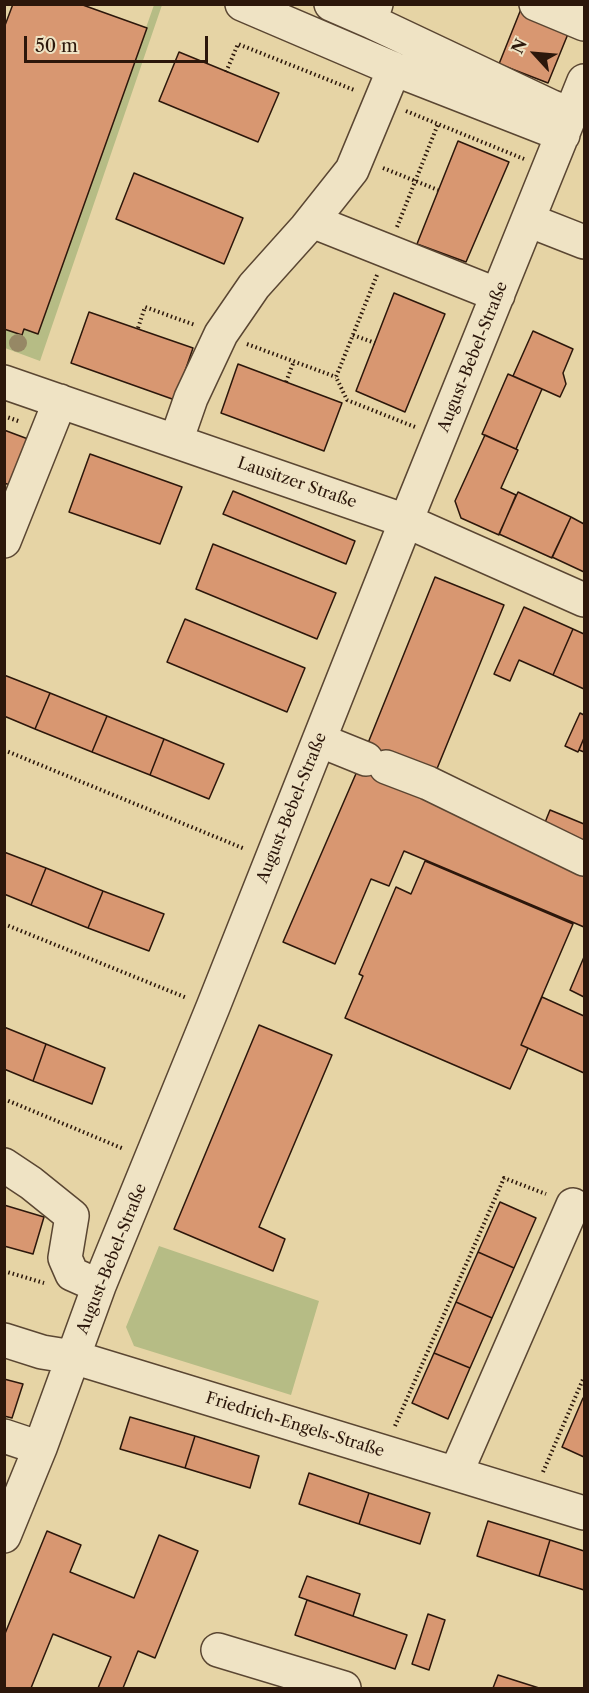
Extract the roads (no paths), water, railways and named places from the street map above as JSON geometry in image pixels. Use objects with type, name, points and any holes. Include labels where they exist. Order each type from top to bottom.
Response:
[{"type":"street","points":[[242,4],[394,69],[571,127]]},
{"type":"street","points":[[331,4],[373,13],[552,107],[571,127]]},
{"type":"street","points":[[536,4],[585,24]]},
{"type":"street","points":[[176,441],[191,398],[221,334],[254,286],[312,221],[352,170],[394,69]]},
{"type":"street","name":"August-Bebel-Straße","points":[[4,1536],[40,1448],[99,1286],[528,220],[571,127],[585,81]]},
{"type":"street","points":[[528,220],[585,242]]},
{"type":"street","points":[[312,221],[498,295]]},
{"type":"street","name":"Lausitzer Straße","points":[[4,382],[406,521],[585,600]]},
{"type":"street","points":[[4,541],[60,401]]},
{"type":"street","points":[[319,740],[428,783],[585,859]]},
{"type":"street","points":[[4,1165],[72,1216],[65,1258],[72,1274],[99,1286]]},
{"type":"street","points":[[456,1473],[573,1205]]},
{"type":"street","name":"Friedrich-Engels-Straße","points":[[4,1340],[42,1352],[73,1357],[585,1513]]},
{"type":"street","points":[[4,1436],[40,1448]]},
{"type":"street","points":[[218,1650],[344,1689]]}]
